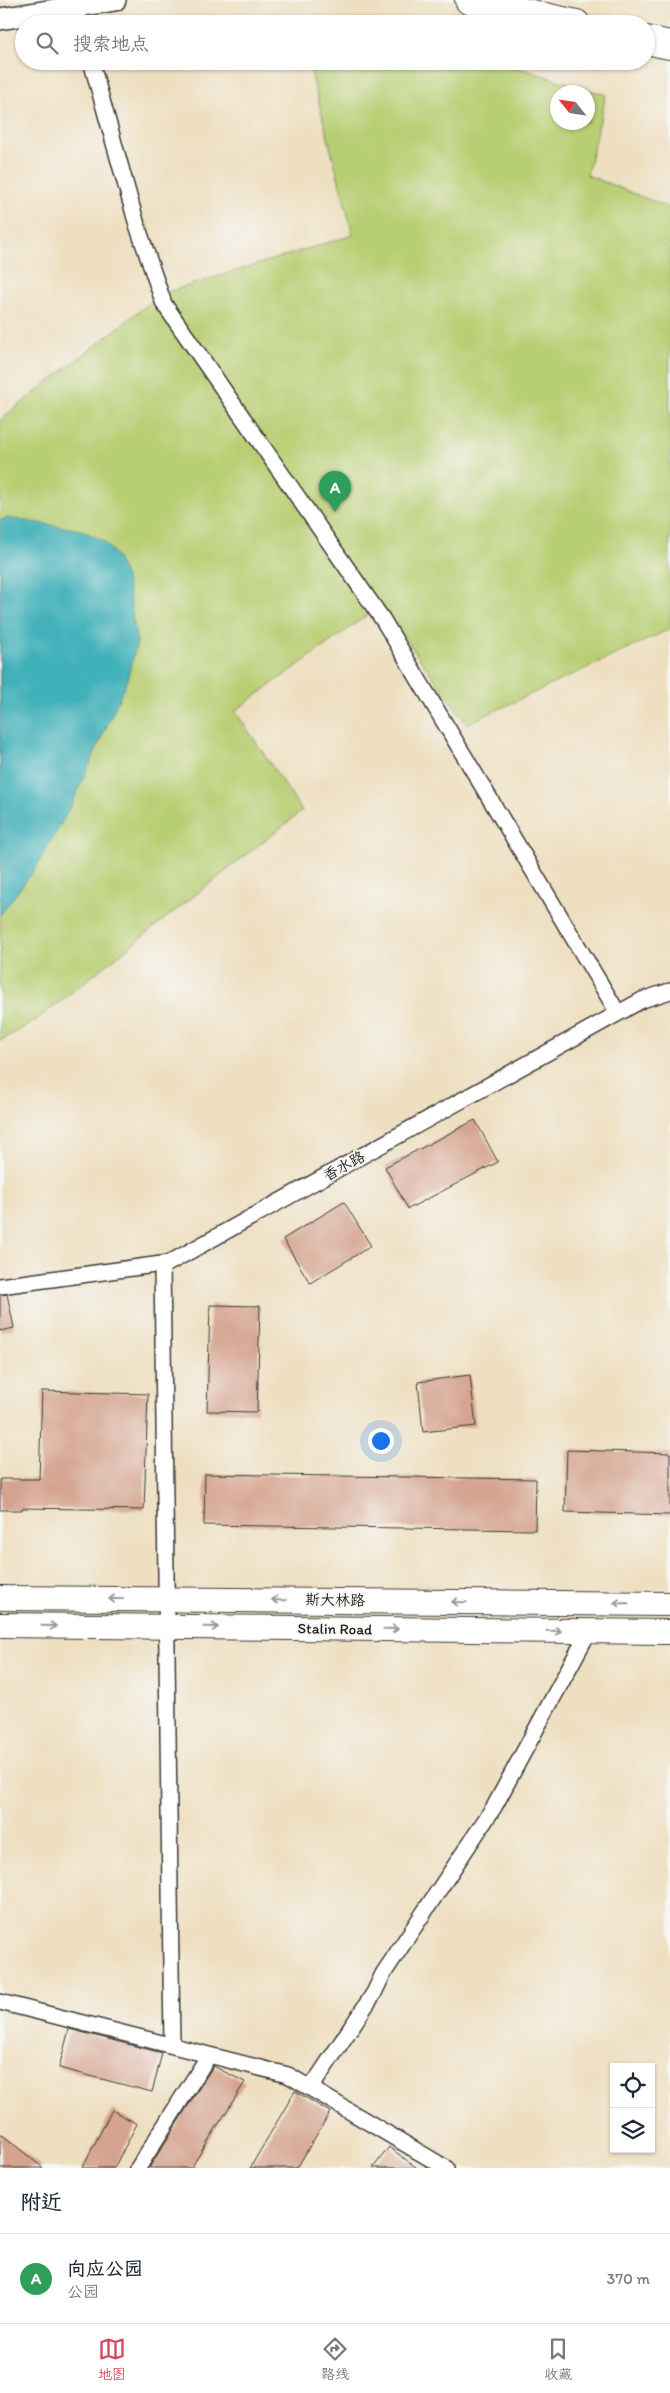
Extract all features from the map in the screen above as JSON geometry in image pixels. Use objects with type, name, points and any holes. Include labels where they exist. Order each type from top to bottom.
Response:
[{"type":"highway","points":[[469,0],[536,15]]},
{"type":"highway","points":[[655,42],[670,45]]},
{"type":"main road","name":"斯大林路","points":[[0,1598],[670,1604]]},
{"type":"main road","name":"Stalin Road","points":[[0,1625],[670,1632]]},
{"type":"street","points":[[79,15],[115,0]]},
{"type":"street","points":[[0,19],[15,18]]},
{"type":"street","points":[[94,70],[137,225],[164,304],[384,620],[618,1013]]},
{"type":"street","name":"香水路","points":[[0,1286],[169,1263],[618,1013],[642,1000],[670,991]]},
{"type":"street","points":[[162,1264],[172,2046]]},
{"type":"street","points":[[311,2088],[374,1993],[383,1974],[494,1806],[589,1631]]},
{"type":"street","points":[[0,2002],[288,2075],[446,2168]]},
{"type":"street","points":[[138,2168],[209,2055]]},
{"type":"green space","points":[[310,70],[525,70],[574,85],[550,85],[550,130],[595,130],[595,92],[606,95],[587,175],[670,208],[670,629],[467,724],[381,605],[235,711],[302,811],[35,1021],[0,1041],[0,420],[161,294],[353,235]]},
{"type":"water","points":[[8,518],[81,530],[104,541],[116,556],[126,577],[137,643],[126,683],[71,806],[35,869],[0,915],[0,520]]},
{"type":"building","points":[[475,1120],[498,1162],[408,1209],[385,1167]]},
{"type":"building","points":[[344,1202],[371,1246],[310,1283],[283,1239]]},
{"type":"building","points":[[7,1294],[14,1328],[0,1331],[0,1295]]},
{"type":"building","points":[[210,1305],[260,1306],[257,1412],[207,1411]]},
{"type":"building","points":[[470,1375],[476,1426],[423,1432],[418,1382]]},
{"type":"building","points":[[42,1391],[148,1394],[144,1510],[22,1508],[22,1510],[0,1510],[0,1479],[39,1479]]},
{"type":"building","points":[[567,1450],[670,1453],[670,1515],[565,1512]]},
{"type":"building","points":[[205,1474],[536,1479],[535,1530],[204,1525]]},
{"type":"building","points":[[69,2029],[162,2053],[152,2092],[59,2068]]},
{"type":"building","points":[[213,2066],[245,2082],[191,2168],[149,2168]]},
{"type":"building","points":[[295,2091],[330,2112],[297,2168],[250,2168]]},
{"type":"building","points":[[112,2110],[137,2124],[114,2168],[82,2168]]},
{"type":"building","points":[[0,2133],[43,2168],[0,2168]]},
{"type":"building","points":[[389,2147],[417,2168],[373,2168]]},
{"type":"place","name":"向应公园","points":[[335,512]]}]
